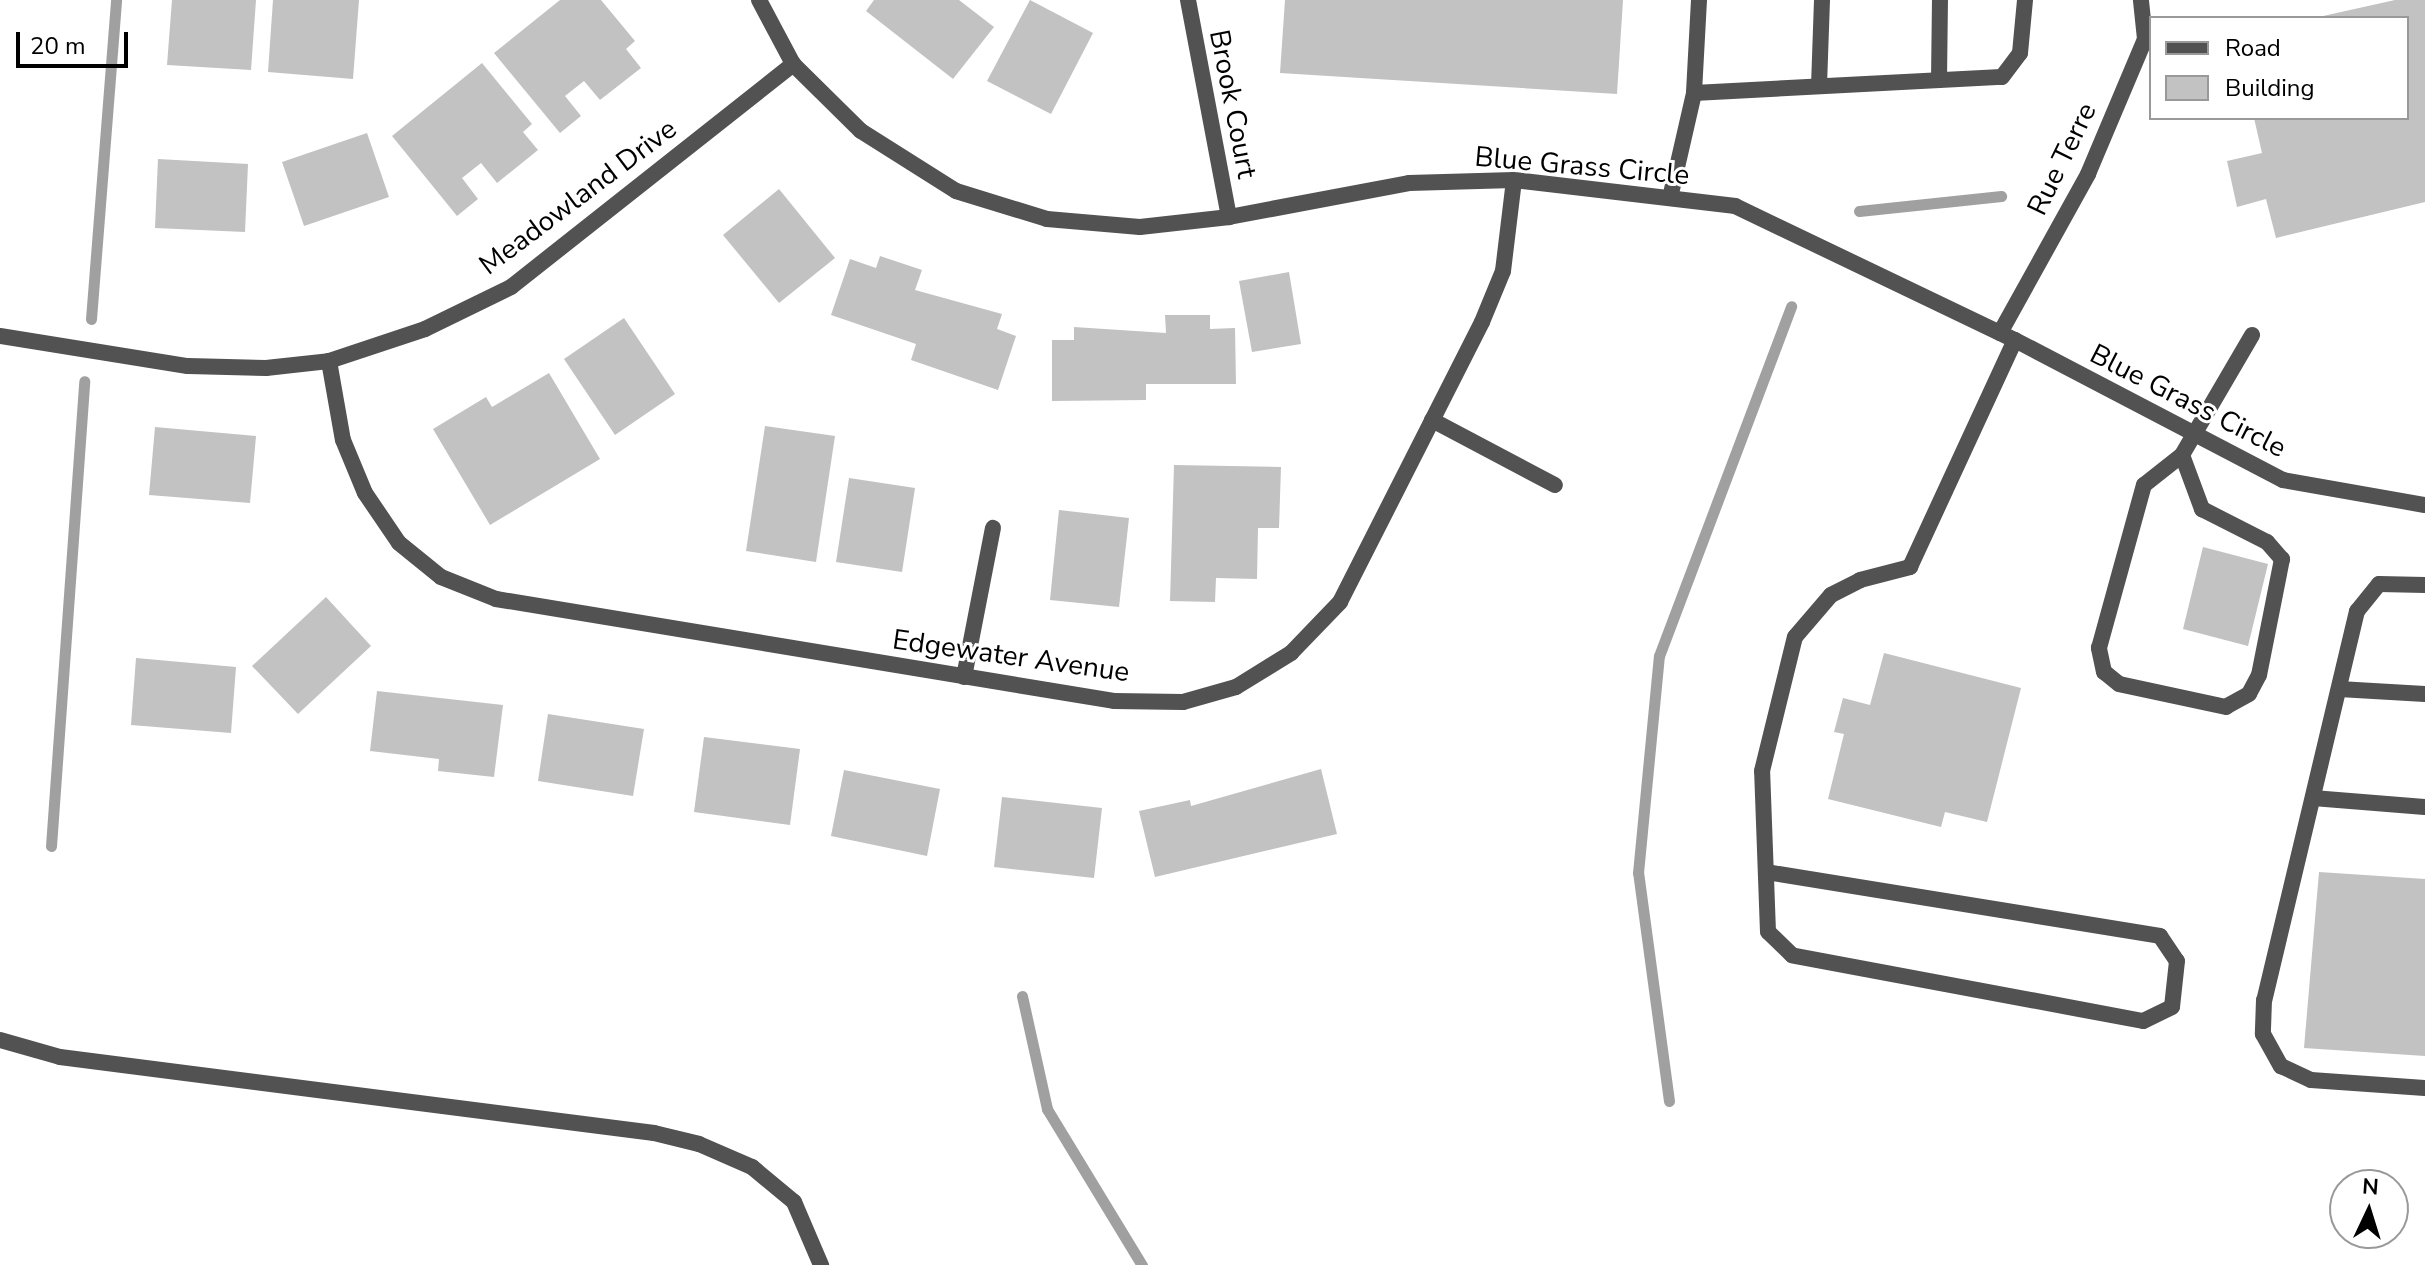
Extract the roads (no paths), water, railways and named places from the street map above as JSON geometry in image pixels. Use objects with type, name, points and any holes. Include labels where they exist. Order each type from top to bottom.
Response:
[{"type":"street","name":"Blue Grass Circle","points":[[759,0],[793,64],[861,131],[956,191],[1047,219],[1140,227],[1229,217],[1409,183],[1514,180],[1735,206],[2008,337],[2283,480],[2425,505]]},
{"type":"street","name":"Brook Court","points":[[1188,0],[1229,217]]},
{"type":"street","points":[[1670,198],[1694,93],[1699,0]]},
{"type":"street","points":[[1819,86],[1822,0]]},
{"type":"street","points":[[1939,80],[1940,0]]},
{"type":"street","points":[[1694,93],[2002,77],[2020,53],[2025,0]]},
{"type":"street","name":"Rue Terre","points":[[1766,872],[2160,936],[2177,961],[2172,1007],[2143,1021],[1792,955],[1768,932],[1762,771],[1795,637],[1831,595],[1860,580],[1910,567],[2008,337],[2088,174],[2145,39],[2141,0]]},
{"type":"street","name":"Meadowland Drive","points":[[0,336],[188,366],[329,361],[425,329],[511,287],[793,64]]},
{"type":"street","name":"Edgewater Avenue","points":[[329,361],[343,440],[365,493],[399,543],[441,577],[496,599],[1114,701],[1183,702],[1236,687],[1291,653],[1340,602],[1503,271],[1514,180]]},
{"type":"street","points":[[2182,455],[2202,509],[2267,542],[2282,559],[2259,675],[2249,694],[2226,707],[2119,684],[2099,662],[2144,485],[2182,455],[2192,432],[2252,335]]},
{"type":"street","points":[[1432,420],[1555,485]]},
{"type":"street","points":[[964,677],[993,528]]},
{"type":"street","points":[[2425,585],[2379,584],[2357,611],[2264,1000],[2263,1034],[2281,1066],[2311,1080],[2425,1088]]},
{"type":"street","points":[[2339,689],[2425,694]]},
{"type":"street","points":[[2313,798],[2425,807]]},
{"type":"street","points":[[0,1040],[60,1057],[654,1133],[699,1144],[752,1167],[794,1202],[821,1265]]},
{"type":"waterway","points":[[91,319],[116,0]]},
{"type":"waterway","points":[[1859,211],[2001,196]]},
{"type":"waterway","points":[[1669,1101],[1638,873],[1659,656],[1791,306]]},
{"type":"waterway","points":[[51,846],[84,381]]},
{"type":"waterway","points":[[1022,996],[1047,1109],[1142,1265]]}]
